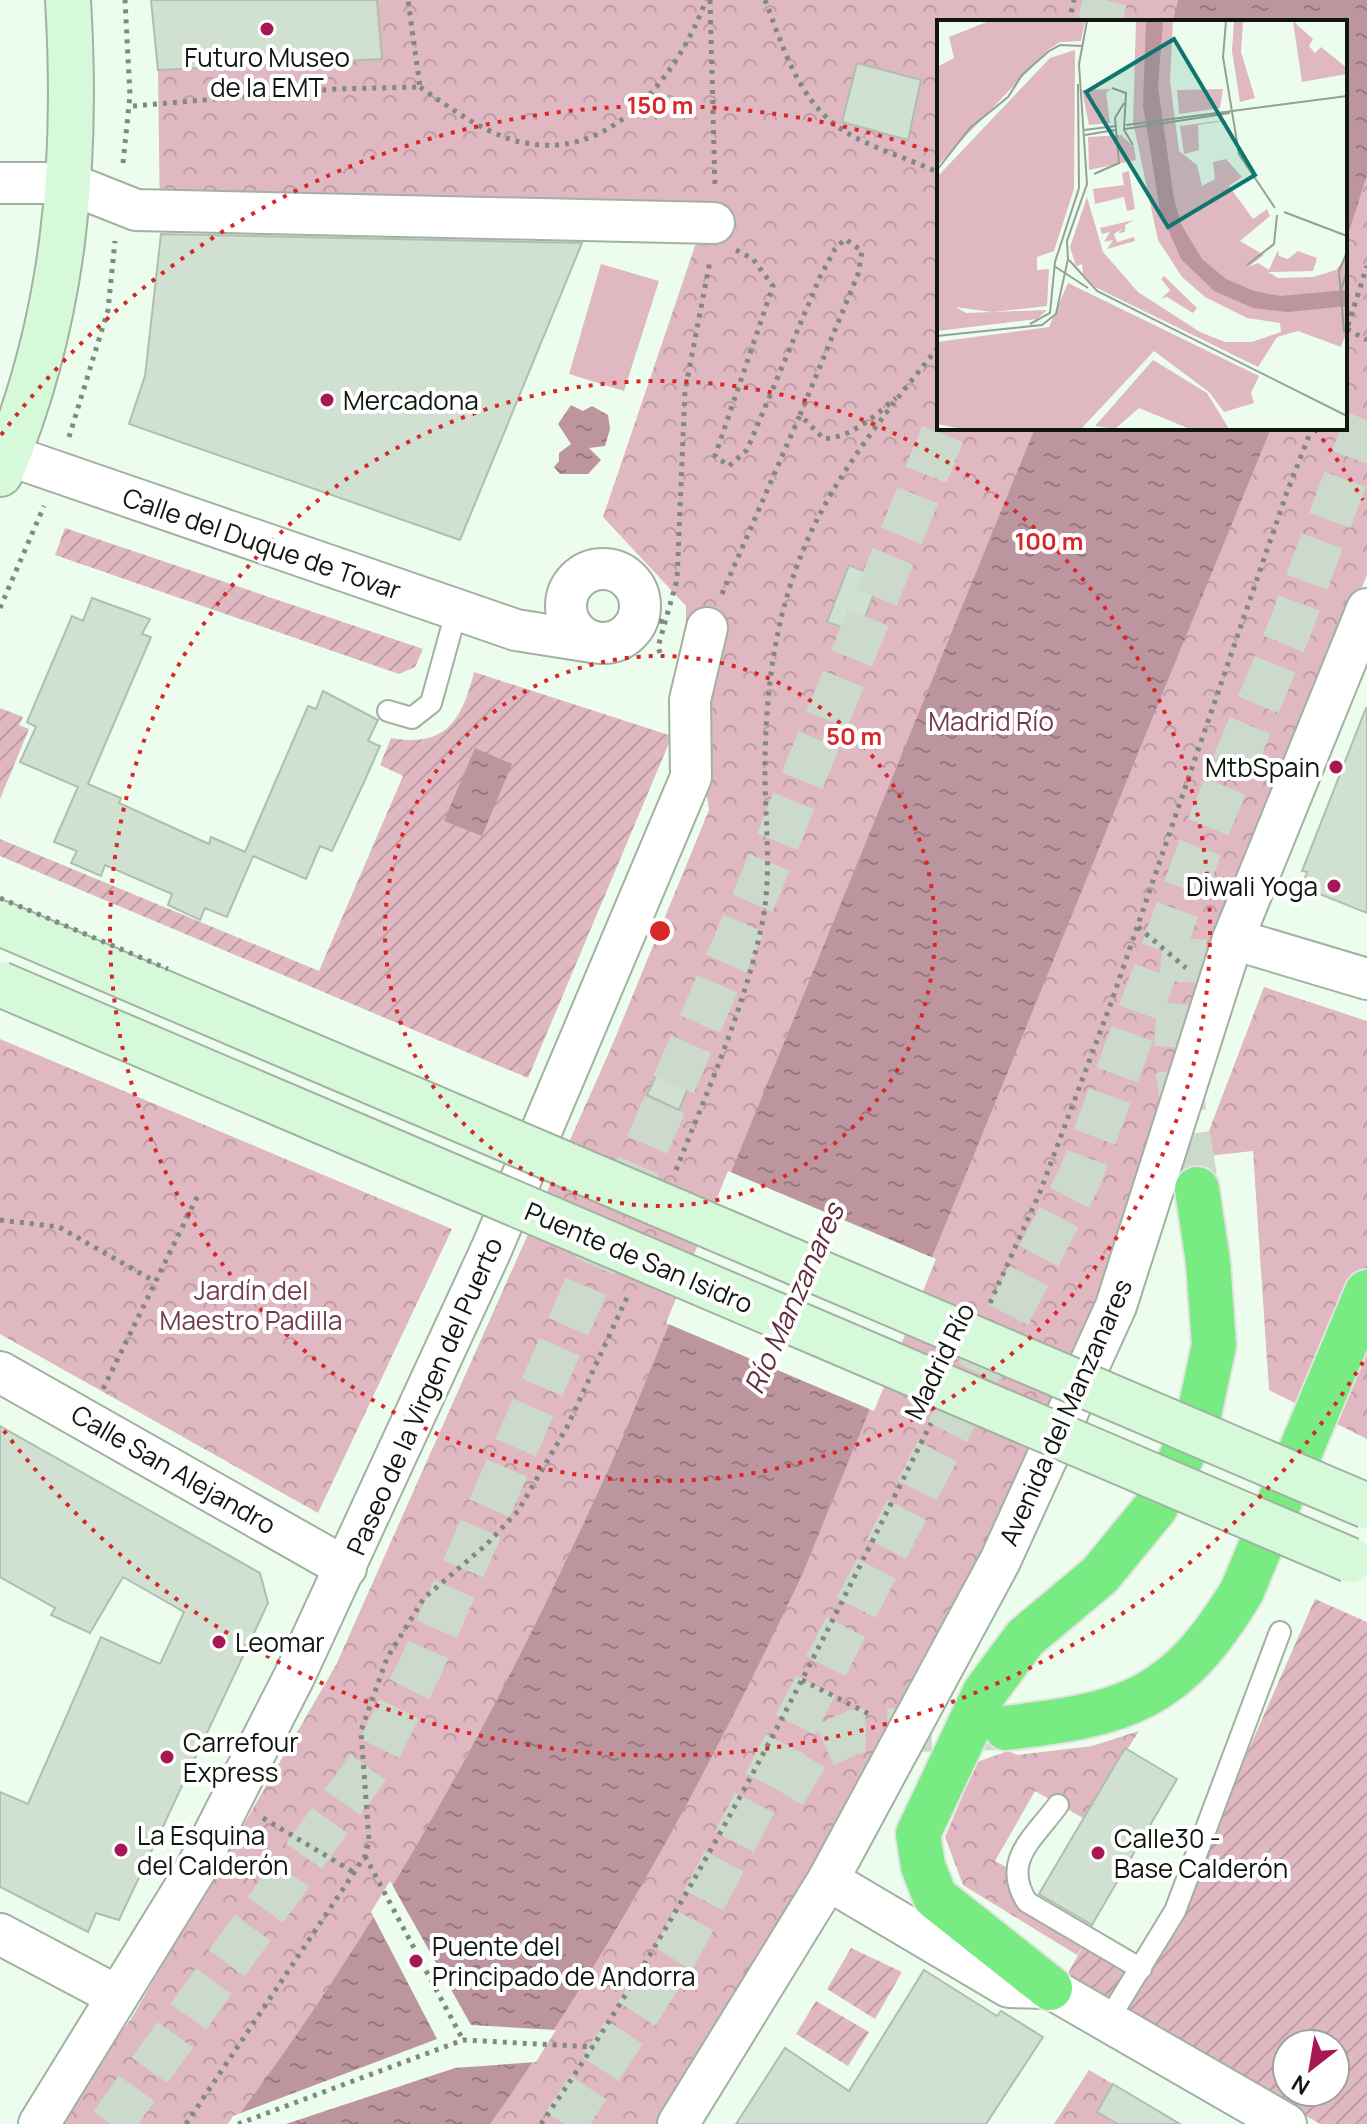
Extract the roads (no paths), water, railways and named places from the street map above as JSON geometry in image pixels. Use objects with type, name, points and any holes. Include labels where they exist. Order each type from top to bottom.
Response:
[{"type":"highway","points":[[1050,1988],[935,1897],[923,1866],[918,1834],[985,1692],[1025,1638],[1100,1575],[1155,1508],[1196,1429],[1214,1345],[1208,1262],[1197,1189]]},
{"type":"highway","points":[[1006,1728],[1069,1721],[1136,1702],[1182,1672],[1221,1625],[1242,1591],[1367,1292]]},
{"type":"street","points":[[4,464],[40,359],[66,234],[73,102],[68,0]]},
{"type":"street","points":[[0,183],[68,183],[136,210],[714,231]]},
{"type":"street","name":"Calle del Duque de Tovar","points":[[4,464],[516,630],[592,642],[616,641],[635,626],[640,615],[637,591],[620,574],[597,569],[576,581],[569,591],[516,630]]},
{"type":"street","points":[[569,591],[566,604],[572,627],[592,642]]},
{"type":"street","name":"Avenida del Manzanares","points":[[678,2124],[828,1880],[1000,1561],[1116,1306],[1233,939],[1367,609]]},
{"type":"street","name":"Paseo de la Virgen del Puerto","points":[[39,2124],[196,1869],[346,1568],[491,1250],[691,777],[690,700],[712,618]]},
{"type":"street","points":[[0,923],[1367,1506]]},
{"type":"street","points":[[1233,939],[1367,979]]},
{"type":"street","name":"Puente de San Isidro","points":[[0,984],[1367,1567]]},
{"type":"street","name":"Calle San Alejandro","points":[[0,1372],[88,1419],[346,1568]]},
{"type":"street","points":[[828,1880],[1009,1987],[1050,1988],[1286,2124]]},
{"type":"street","points":[[0,1934],[117,1996]]},
{"type":"lane","points":[[388,711],[412,718],[431,703],[457,609]]},
{"type":"lane","points":[[1107,2022],[1175,1911],[1280,1632]]},
{"type":"lane","points":[[1058,1805],[1015,1866],[1016,1885],[1027,1902],[1141,1969]]},
{"type":"water","points":[[1178,0],[1367,0],[1367,175],[1347,238],[1347,20],[1173,20]]},
{"type":"water","points":[[571,405],[583,411],[592,406],[608,415],[610,429],[605,446],[589,448],[601,460],[588,474],[560,474],[554,467],[559,461],[559,453],[571,444],[558,424]]},
{"type":"water","name":"Río Manzanares","points":[[1034,430],[1270,430],[802,1575],[696,1787],[578,1992],[490,2124],[232,2124],[345,1962],[447,1792],[539,1616],[623,1437]]},
{"type":"water","points":[[475,748],[512,764],[482,836],[444,821]]},
{"type":"tunnel","points":[[1100,20],[1105,0]]},
{"type":"tunnel","points":[[564,2124],[677,1952],[1080,1177],[1201,845],[1289,630],[1367,420]]},
{"type":"tunnel","points":[[111,2124],[374,1759],[420,1668],[755,897],[944,430]]},
{"type":"tunnel","points":[[1185,938],[1175,1055],[1197,1189]]},
{"type":"tunnel","points":[[784,1794],[809,1752],[856,1731],[1002,1728]]},
{"type":"place","name":"Futuro Museo de la EMT","points":[[267,29]]},
{"type":"place","name":"Mercadona","points":[[327,400]]},
{"type":"place","name":"MtbSpain","points":[[1336,767]]},
{"type":"place","name":"Diwali Yoga","points":[[1334,886]]},
{"type":"place","name":"Leomar","points":[[219,1642]]},
{"type":"place","name":"Carrefour Express","points":[[167,1757]]},
{"type":"place","name":"La Esquina del Calderón","points":[[121,1850]]},
{"type":"place","name":"Calle30 - Base Calderón","points":[[1098,1853]]},
{"type":"place","name":"Puente del Principado de Andorra","points":[[416,1961]]},
{"type":"park label","name":"Madrid Río","points":[[991,721]]},
{"type":"park label","name":"Jardín del Maestro Padilla","points":[[251,1305]]}]
